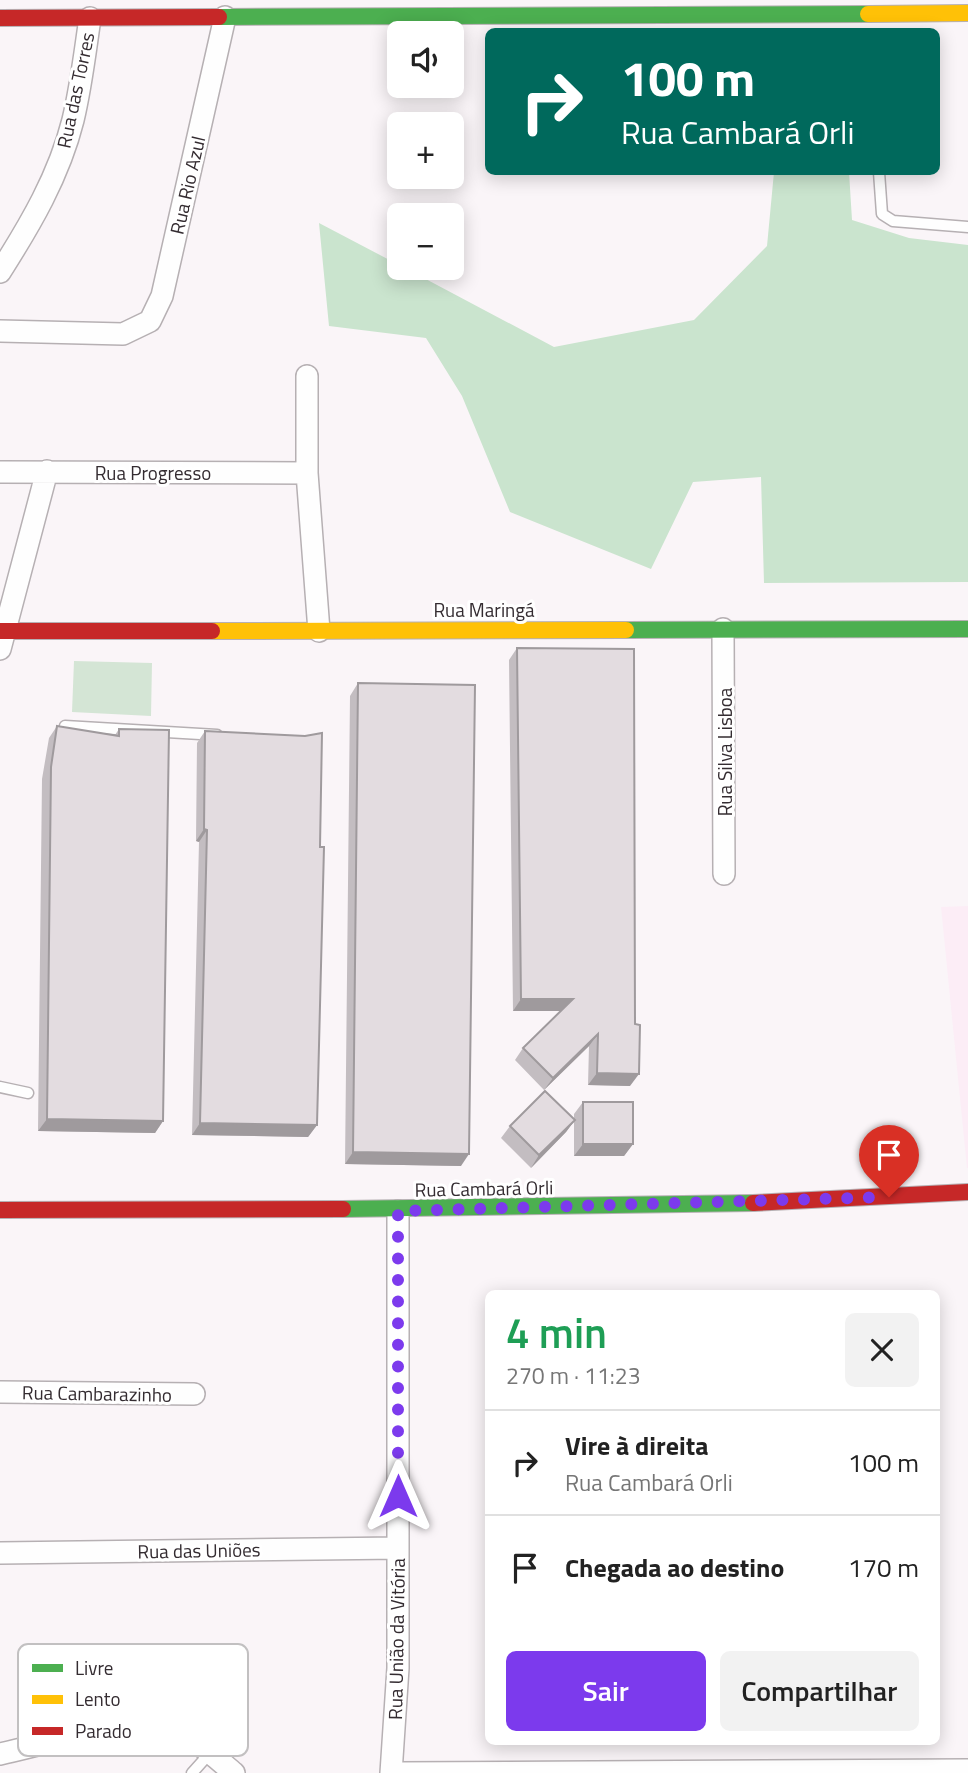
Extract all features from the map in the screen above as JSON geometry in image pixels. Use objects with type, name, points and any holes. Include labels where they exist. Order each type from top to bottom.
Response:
[{"type":"street","points":[[0,18],[90,18],[195,8],[225,17],[881,18],[968,13]]},
{"type":"street","name":"Rua Rio Azul","points":[[0,331],[123,334],[150,321],[162,296],[225,17]]},
{"type":"street","name":"Rua das Torres","points":[[0,272],[50,187],[72,121],[90,18]]},
{"type":"street","points":[[307,376],[307,473],[319,631]]},
{"type":"street","points":[[1,637],[47,471]]},
{"type":"street","name":"Rua Progresso","points":[[0,472],[307,473]]},
{"type":"street","name":"Rua Silva Lisboa","points":[[723,629],[724,874]]},
{"type":"street","name":"Rua Maringá","points":[[1,637],[319,631],[968,629]]},
{"type":"street","name":"Rua Cambará Orli","points":[[0,1210],[398,1211],[836,1201],[968,1192]]},
{"type":"street","name":"Rua União da Vitória","points":[[391,1773],[398,1668],[398,1211]]},
{"type":"street","name":"Rua Cambarazinho","points":[[0,1392],[194,1394]]},
{"type":"street","name":"Rua das Uniões","points":[[0,1553],[398,1548]]},
{"type":"street","points":[[0,1754],[18,1750]]},
{"type":"street","points":[[214,1756],[234,1773]]},
{"type":"street","points":[[399,1773],[968,1770]]},
{"type":"lane","points":[[879,175],[882,214],[893,220],[968,227]]},
{"type":"lane","points":[[65,726],[231,736]]},
{"type":"lane","points":[[0,1087],[28,1093]]},
{"type":"lane","points":[[192,1773],[207,1756]]},
{"type":"shaded area","points":[[968,906],[968,1168],[967,1168],[941,907]]},
{"type":"green space","points":[[774,175],[849,175],[852,220],[909,238],[968,245],[968,582],[764,583],[761,477],[693,482],[651,569],[510,512],[462,396],[426,338],[329,326],[319,223],[387,259],[387,280],[428,280],[554,347],[694,320],[767,246]]},
{"type":"green space","points":[[74,661],[152,663],[151,716],[72,712]]},
{"type":"building","points":[[517,648],[634,649],[635,1024],[640,1025],[639,1074],[597,1073],[598,1034],[553,1078],[523,1048],[573,999],[521,999]]},
{"type":"building","points":[[358,683],[475,685],[469,1154],[353,1152]]},
{"type":"building","points":[[57,726],[119,736],[119,729],[169,730],[163,1121],[47,1119],[51,767]]},
{"type":"building","points":[[205,731],[305,736],[322,733],[320,847],[324,847],[317,1125],[200,1123],[207,830],[204,829]]},
{"type":"building","points":[[545,1091],[575,1120],[539,1155],[510,1126]]},
{"type":"building","points":[[583,1102],[633,1102],[633,1144],[583,1144]]},
{"type":"traffic: fast","points":[[219,17],[868,14]]},
{"type":"traffic: fast","points":[[626,630],[968,629]]},
{"type":"traffic: fast","points":[[343,1209],[753,1203]]},
{"type":"traffic: slow","points":[[868,14],[968,13]]},
{"type":"traffic: slow","points":[[212,631],[626,630]]},
{"type":"traffic: jam","points":[[0,18],[219,17]]},
{"type":"traffic: jam","points":[[0,631],[212,631]]},
{"type":"traffic: jam","points":[[753,1203],[968,1192]]},
{"type":"traffic: jam","points":[[0,1210],[343,1209]]},
{"type":"route","points":[[398,1496],[398,1211],[836,1201],[889,1197]]}]
